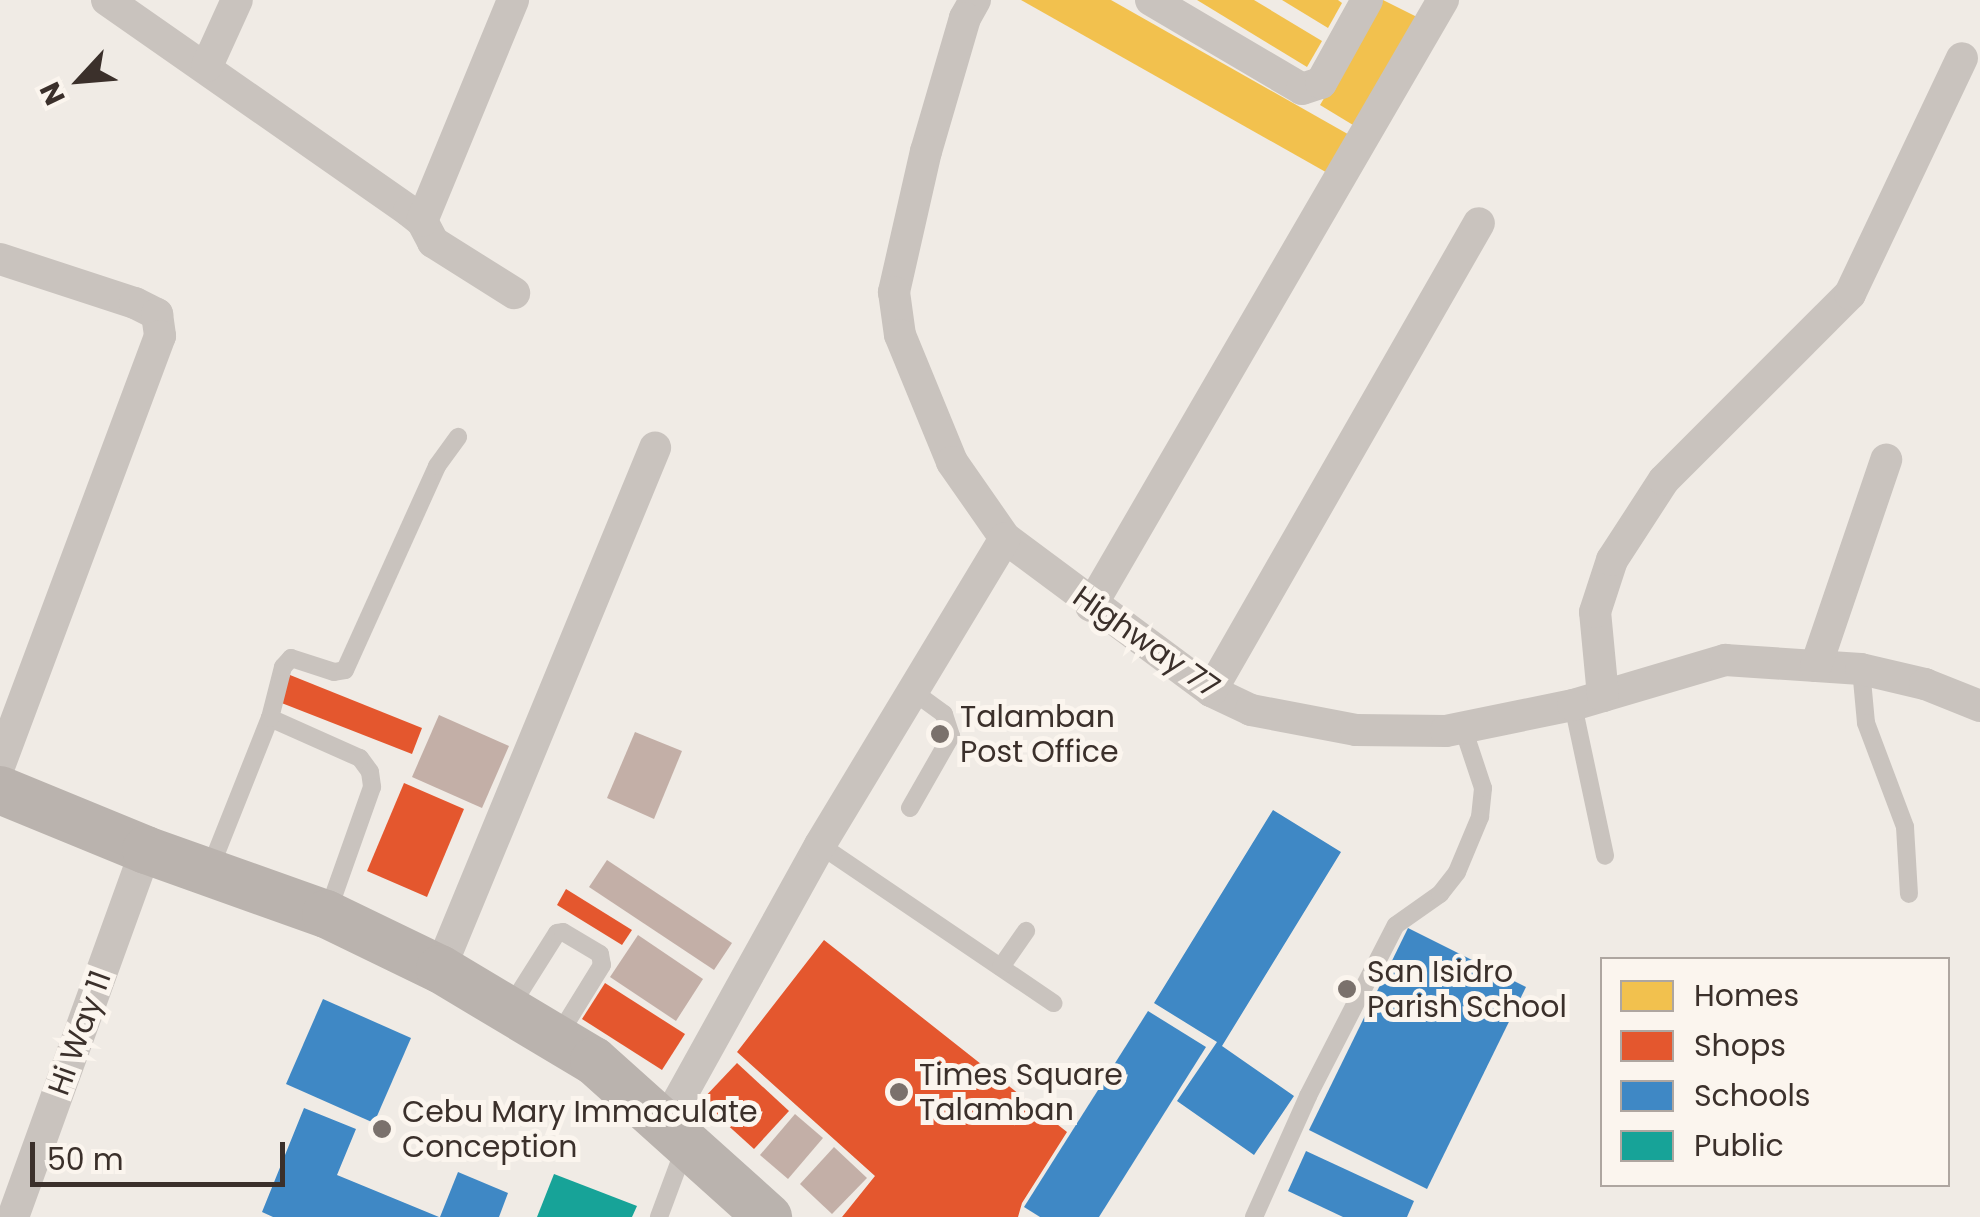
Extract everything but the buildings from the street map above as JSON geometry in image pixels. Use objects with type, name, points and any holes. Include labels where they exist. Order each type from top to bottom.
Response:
[{"type":"main road","points":[[0,790],[146,850],[326,914],[440,969],[594,1060],[768,1217]]},
{"type":"street","points":[[107,0],[207,66],[422,221],[433,242],[514,293]]},
{"type":"street","points":[[207,66],[237,0]]},
{"type":"street","points":[[422,221],[514,0]]},
{"type":"street","name":"Highway 77","points":[[975,0],[965,18],[926,151],[894,292],[900,335],[952,462],[1005,538],[1090,606],[1211,692],[1251,710],[1356,730],[1463,728],[1588,700],[1725,660],[1861,669],[1925,684],[1980,706]]},
{"type":"street","points":[[1151,0],[1302,89],[1321,83],[1367,0]]},
{"type":"street","points":[[1090,606],[1443,0]]},
{"type":"street","points":[[1588,700],[1595,612],[1612,560],[1664,480],[1850,294],[1962,58]]},
{"type":"street","points":[[1211,692],[1479,223]]},
{"type":"street","points":[[0,259],[135,303],[157,314],[160,336],[0,763]]},
{"type":"street","points":[[440,969],[655,448]]},
{"type":"street","points":[[1816,666],[1886,460]]},
{"type":"street","points":[[677,1132],[820,845],[1005,538]]},
{"type":"street","name":"Hi Way 11","points":[[16,1216],[13,1177],[146,850]]},
{"type":"lane","points":[[209,872],[270,718],[283,667],[291,658],[334,672],[345,670],[352,661],[437,466],[458,437]]},
{"type":"lane","points":[[1861,669],[1866,723],[1905,827],[1909,894]]},
{"type":"lane","points":[[910,808],[951,736],[944,714],[912,691]]},
{"type":"lane","points":[[1588,700],[1605,856]]},
{"type":"lane","points":[[270,718],[360,758],[370,772],[372,787],[326,914]]},
{"type":"lane","points":[[1254,1217],[1308,1096],[1396,925],[1440,894],[1458,872],[1480,817],[1482,788],[1463,728]]},
{"type":"lane","points":[[820,845],[1053,1002]]},
{"type":"lane","points":[[1002,967],[1026,931]]},
{"type":"lane","points":[[509,1010],[553,937],[562,932],[575,939],[600,954],[602,965],[557,1038]]},
{"type":"lane","points":[[659,1217],[677,1132]]},
{"type":"place","name":"Talamban Post Office","points":[[940,734]]},
{"type":"place","name":"San Isidro Parish School","points":[[1347,989]]},
{"type":"place","name":"Times Square Talamban","points":[[899,1092]]},
{"type":"place","name":"Cebu Mary Immaculate Conception","points":[[382,1129]]}]
